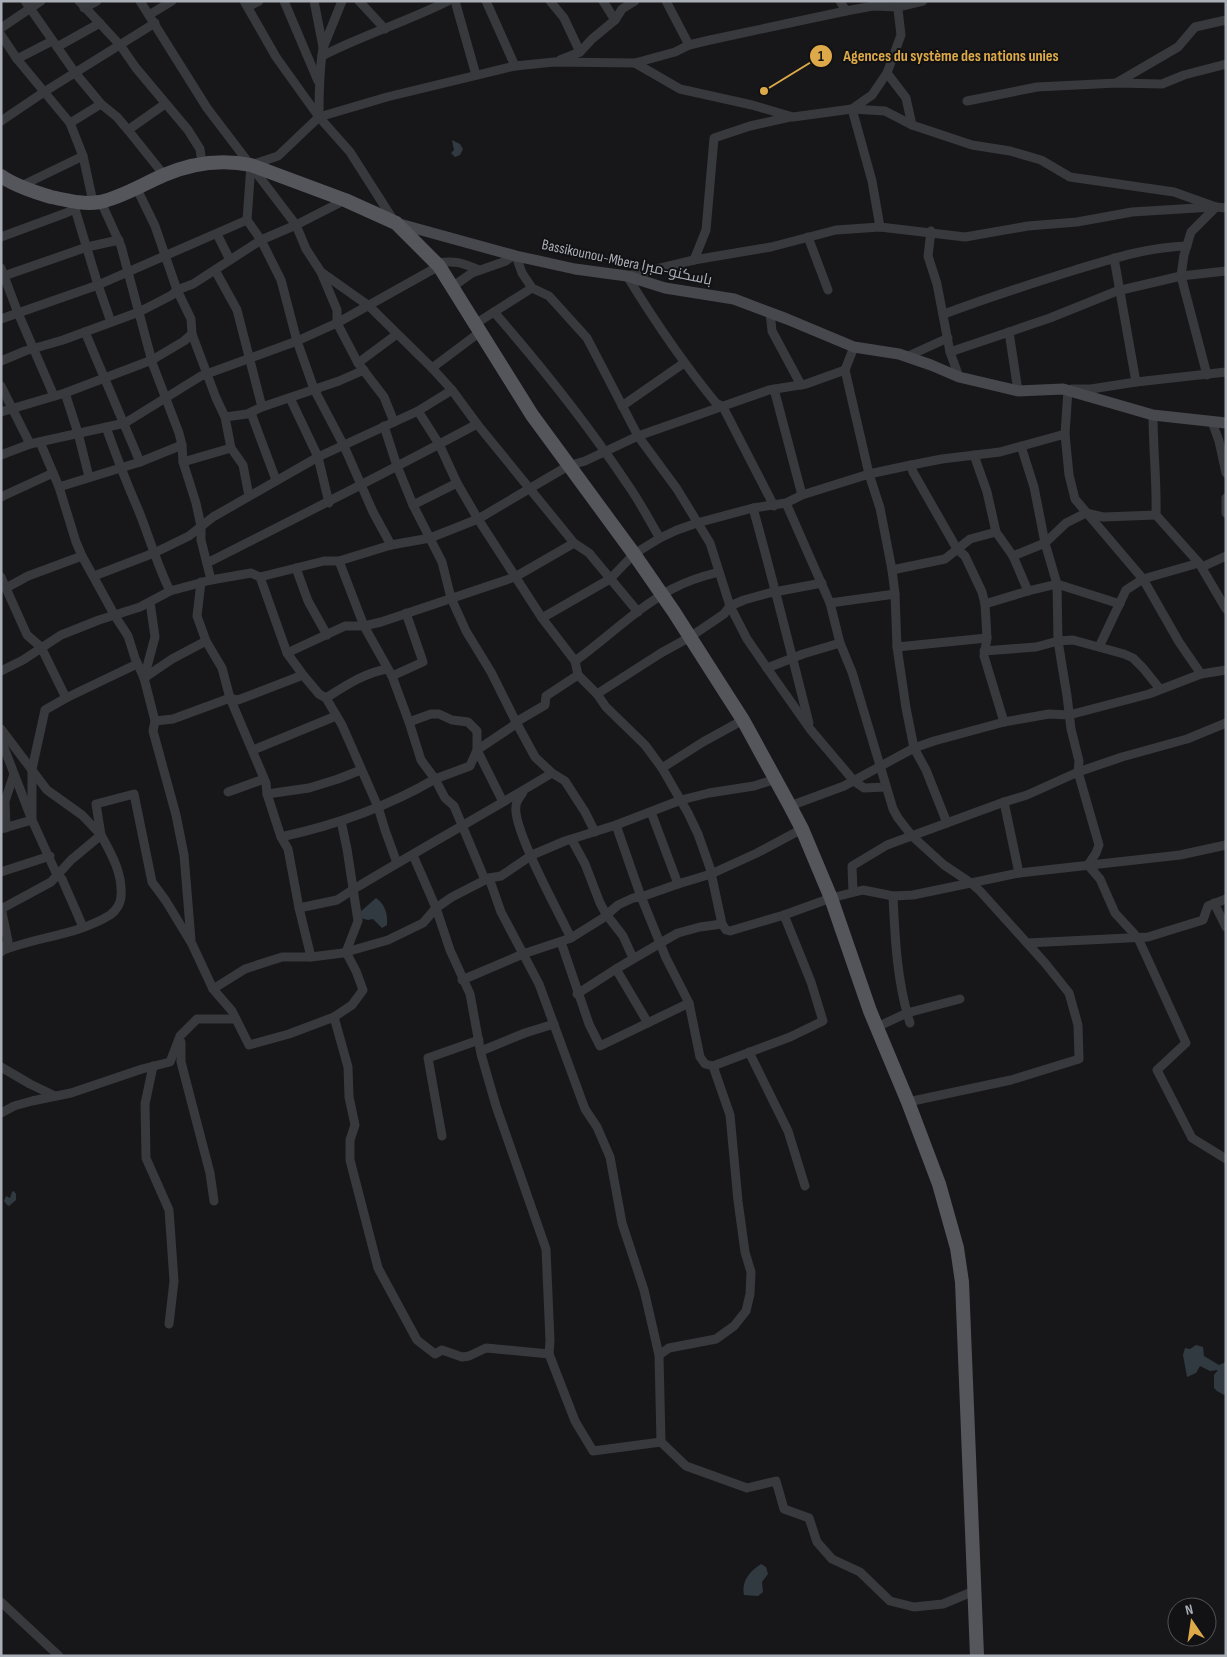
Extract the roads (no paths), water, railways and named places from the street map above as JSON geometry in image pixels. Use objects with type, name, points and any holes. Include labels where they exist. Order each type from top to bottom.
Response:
[{"type":"main road","name":"Bassikounou-Mbera باسكنو-مبرا","points":[[3,181],[76,206],[97,202],[137,189],[164,175],[202,163],[237,162],[345,200],[396,223]]},
{"type":"main road","points":[[396,223],[438,265],[532,415],[634,554],[690,637],[743,720],[776,779],[802,829],[831,898],[877,1026],[939,1184],[957,1248],[962,1282],[977,1656]]},
{"type":"street","points":[[1,28],[28,5],[41,1]]},
{"type":"street","points":[[82,5],[97,1]]},
{"type":"street","points":[[140,1],[207,108],[296,225],[306,249],[321,272],[337,310],[337,323],[360,367],[384,397],[394,422]]},
{"type":"street","points":[[149,15],[172,1]]},
{"type":"street","points":[[259,1],[246,4],[276,57],[319,117],[350,152],[396,223]]},
{"type":"street","points":[[284,1],[319,83]]},
{"type":"street","points":[[314,1],[323,52]]},
{"type":"street","points":[[319,117],[319,83],[323,52],[342,1]]},
{"type":"street","points":[[359,1],[385,29]]},
{"type":"street","points":[[323,52],[385,29],[448,1]]},
{"type":"street","points":[[455,1],[476,75]]},
{"type":"street","points":[[486,1],[516,66]]},
{"type":"street","points":[[550,1],[564,18],[580,52]]},
{"type":"street","points":[[603,1],[616,20]]},
{"type":"street","points":[[554,62],[580,52],[592,39],[616,20],[622,9],[635,1]]},
{"type":"street","points":[[666,1],[689,45]]},
{"type":"street","points":[[840,1],[846,11]]},
{"type":"street","points":[[250,165],[278,156],[319,117],[387,97],[476,75],[516,66],[554,62],[635,62],[676,52],[689,45],[846,11],[923,1]]},
{"type":"street","points":[[852,109],[872,95],[887,73],[901,35],[898,4]]},
{"type":"street","points":[[28,5],[76,74],[101,104],[128,130],[164,175]]},
{"type":"street","points":[[82,5],[120,45],[136,68],[188,130],[200,149],[202,163]]},
{"type":"street","points":[[1117,83],[1178,47],[1195,27],[1226,20]]},
{"type":"street","points":[[17,59],[100,23]]},
{"type":"street","points":[[1,121],[44,92],[155,24]]},
{"type":"street","points":[[1,35],[17,59],[70,123],[83,156],[97,202],[118,240],[152,360],[182,445],[183,462],[196,503],[201,526],[201,540],[211,580]]},
{"type":"street","points":[[635,62],[680,89],[752,105],[793,117]]},
{"type":"street","points":[[967,101],[1025,88],[1117,83],[1162,84],[1184,75],[1226,64]]},
{"type":"street","points":[[887,73],[906,98],[912,125]]},
{"type":"street","points":[[70,123],[101,104]]},
{"type":"street","points":[[128,130],[165,104]]},
{"type":"street","points":[[852,109],[872,180],[880,227]]},
{"type":"street","points":[[694,260],[706,230],[714,138],[750,126],[793,117],[852,109],[885,112],[912,125],[972,145],[1010,151],[1041,160],[1070,177],[1174,192],[1221,207]]},
{"type":"street","points":[[21,186],[83,156]]},
{"type":"street","points":[[250,165],[247,220],[262,240],[281,280],[297,341],[314,389],[344,446],[360,484],[391,545]]},
{"type":"street","points":[[137,189],[166,255],[177,290],[191,319],[192,334],[225,417],[231,448],[243,465],[249,496]]},
{"type":"street","points":[[1,362],[25,350],[85,332],[139,312],[172,295],[177,290],[193,284],[262,240],[345,200]]},
{"type":"street","points":[[1,237],[76,206],[98,285],[111,322]]},
{"type":"street","points":[[774,506],[723,407],[716,403],[684,363],[627,276],[694,260],[771,247],[836,230],[880,227],[931,231],[965,237],[1028,226],[1077,222],[1132,212],[1221,207]]},
{"type":"street","points":[[1207,375],[1181,276],[1186,246],[1191,232],[1221,207]]},
{"type":"street","points":[[1,319],[98,285],[247,220]]},
{"type":"street","name":"Bassikounou-Mbera باسكنو-مبرا","points":[[396,223],[574,269],[627,276],[665,288],[734,300],[770,312],[854,347],[906,357],[959,377],[1018,391],[1066,390],[1154,415],[1226,423]]},
{"type":"street","points":[[931,231],[928,256],[944,314],[950,352],[959,377]]},
{"type":"street","points":[[217,234],[230,260]]},
{"type":"street","points":[[808,237],[828,290]]},
{"type":"street","points":[[54,396],[2,273],[87,247],[118,240]]},
{"type":"street","points":[[944,314],[1114,258],[1169,246],[1186,246]]},
{"type":"street","points":[[452,287],[472,273],[506,261],[515,255],[522,273],[532,288],[549,296],[587,338],[638,436],[676,489],[710,543],[730,606],[747,639],[810,729],[854,782],[864,788],[886,787]]},
{"type":"street","points":[[1114,258],[1136,382]]},
{"type":"street","points":[[1,454],[35,443],[125,423],[207,373],[297,341],[337,323],[438,265],[450,261],[459,262],[479,270]]},
{"type":"street","points":[[216,270],[236,310],[262,407]]},
{"type":"street","points":[[950,352],[1050,318],[1121,291],[1181,276],[1226,271]]},
{"type":"street","points":[[321,272],[369,306],[432,368],[452,390],[477,424],[574,543],[589,553],[638,612]]},
{"type":"street","points":[[432,368],[494,312],[532,288]]},
{"type":"street","points":[[494,312],[527,349],[629,486],[660,538]]},
{"type":"street","points":[[770,312],[772,331],[801,384]]},
{"type":"street","points":[[85,332],[140,462]]},
{"type":"street","points":[[1009,332],[1018,391]]},
{"type":"street","points":[[1,412],[65,393],[152,360],[184,341],[192,334]]},
{"type":"street","points":[[225,417],[251,413],[262,407],[339,381],[360,367],[397,334]]},
{"type":"street","points":[[906,357],[948,338]]},
{"type":"street","points":[[854,347],[845,370],[869,474],[880,508],[892,570],[897,647],[914,748],[926,770],[947,822]]},
{"type":"street","points":[[622,406],[684,363]]},
{"type":"street","points":[[1,671],[23,660],[61,635],[150,602],[170,591],[201,582],[251,573],[260,577],[324,561],[339,560],[391,545],[430,538],[478,519],[568,466],[585,461],[638,436],[774,389],[801,384],[845,370]]},
{"type":"street","points":[[1201,674],[1179,642],[1143,579],[1075,499],[1069,475],[1065,434],[1066,390],[1091,389],[1226,372]]},
{"type":"street","points":[[1,386],[53,473],[82,556],[128,636],[137,664],[144,678],[155,721],[153,732],[176,815],[184,855],[192,944]]},
{"type":"street","points":[[774,389],[802,495]]},
{"type":"street","points":[[94,576],[154,553],[189,536],[201,526],[276,480],[318,457],[418,411],[452,390]]},
{"type":"street","points":[[65,393],[78,433],[89,477]]},
{"type":"street","points":[[290,398],[318,457],[328,503]]},
{"type":"street","points":[[418,411],[439,444],[456,483],[542,618],[575,662],[578,675],[597,694],[606,708],[645,745],[662,768],[681,800],[698,834],[711,874],[722,924],[726,930],[730,931],[784,915],[831,898],[863,890],[893,896],[913,894],[1019,873],[1180,855],[1226,845]]},
{"type":"street","points":[[251,413],[276,480]]},
{"type":"street","points":[[1154,415],[1153,446],[1157,487],[1156,516],[1201,565],[1226,609]]},
{"type":"street","points":[[1212,422],[1222,442],[1226,473]]},
{"type":"street","points":[[208,562],[328,503],[360,484],[477,424]]},
{"type":"street","points":[[384,426],[397,466],[413,505],[442,562],[451,598],[466,632],[491,672],[535,757],[552,773],[565,780],[585,812],[594,832]]},
{"type":"street","points":[[106,427],[170,591]]},
{"type":"street","points":[[542,618],[610,579],[634,554],[660,538],[697,523],[753,508],[786,503],[802,495],[869,474],[1000,452],[1065,434]]},
{"type":"street","points":[[59,487],[140,462],[182,445]]},
{"type":"street","points":[[1021,446],[1034,487],[1045,543],[1057,584],[1058,641],[1071,729],[1079,761],[1078,772],[1100,844],[1088,865]]},
{"type":"street","points":[[183,462],[231,448]]},
{"type":"street","points":[[974,455],[987,492],[996,532],[1013,556],[1028,591]]},
{"type":"street","points":[[911,466],[957,549],[965,556],[982,592],[985,604],[987,638],[984,656],[1004,722]]},
{"type":"street","points":[[1,497],[53,473]]},
{"type":"street","points":[[413,505],[456,483]]},
{"type":"street","points":[[1226,498],[1226,512]]},
{"type":"street","points":[[786,503],[830,603],[840,643],[852,672],[886,787],[898,818],[912,836],[944,865],[971,883],[1046,963],[1069,993],[1078,1025],[1079,1059],[1011,1080],[908,1102]]},
{"type":"street","points":[[753,508],[777,592],[810,729]]},
{"type":"street","points":[[1013,556],[1045,543],[1066,523],[1086,512],[1104,517],[1156,516]]},
{"type":"street","points":[[892,570],[945,559],[970,539],[996,532]]},
{"type":"street","points":[[287,653],[345,626],[364,626],[515,577],[574,543]]},
{"type":"street","points":[[6,588],[36,573],[82,556]]},
{"type":"street","points":[[1099,647],[1126,590],[1143,579],[1201,565],[1226,556]]},
{"type":"street","points":[[339,560],[364,626],[389,672],[409,722],[421,760],[435,779],[445,798],[454,806],[500,912],[539,984],[585,1110],[596,1127],[610,1157],[622,1223],[644,1290],[659,1355],[661,1442],[686,1466],[747,1488],[776,1481],[784,1509],[809,1518],[817,1542],[832,1559],[860,1572],[890,1601],[914,1607],[943,1604],[974,1591]]},
{"type":"street","points":[[296,568],[308,601],[327,635]]},
{"type":"street","points":[[575,662],[638,612],[672,589],[691,580],[719,572]]},
{"type":"street","points":[[1,577],[27,635],[41,647],[66,698]]},
{"type":"street","points":[[260,577],[287,653],[319,694],[326,698],[342,725],[378,807],[397,863]]},
{"type":"street","points":[[201,582],[197,616],[206,641],[222,668],[230,698],[264,778],[267,794],[281,837],[288,848],[298,908],[311,957]]},
{"type":"street","points":[[597,694],[661,653],[690,637],[724,614],[730,606],[744,600],[822,583]]},
{"type":"street","points":[[985,604],[1057,584],[1120,604]]},
{"type":"street","points":[[830,603],[895,594]]},
{"type":"street","points":[[144,678],[155,637],[150,602]]},
{"type":"street","points":[[326,698],[372,671],[389,672],[424,662],[406,613]]},
{"type":"street","points":[[897,647],[987,638]]},
{"type":"street","points":[[984,651],[1036,647],[1058,641],[1073,640],[1133,658],[1160,689]]},
{"type":"street","points":[[144,678],[172,659],[206,641]]},
{"type":"street","points":[[768,668],[792,658],[840,643]]},
{"type":"street","points":[[32,820],[32,769],[45,710],[137,664]]},
{"type":"street","points":[[790,806],[854,782],[914,748],[934,741],[1004,722],[1049,714],[1069,715],[1149,694],[1201,674],[1226,670]]},
{"type":"street","points":[[155,721],[172,719],[230,698],[238,700],[303,675]]},
{"type":"street","points":[[281,837],[318,829],[353,818],[398,800],[435,779],[470,766],[477,750],[516,722],[545,705],[546,696],[578,675]]},
{"type":"street","points":[[409,722],[431,714],[440,714],[452,720],[468,722],[476,731],[477,750],[503,802]]},
{"type":"street","points":[[253,750],[336,716]]},
{"type":"street","points":[[662,768],[743,720]]},
{"type":"street","points":[[853,892],[852,866],[887,846],[947,822],[1027,795],[1078,772],[1122,757],[1187,739],[1226,723]]},
{"type":"street","points":[[1,729],[47,790],[82,815],[101,835],[112,856],[120,880],[122,897],[118,907],[111,914],[83,927],[19,944],[1,951]]},
{"type":"street","points":[[1,740],[32,820],[57,875],[62,879],[83,927]]},
{"type":"street","points":[[267,794],[309,788],[361,770]]},
{"type":"street","points":[[298,908],[337,900],[354,888],[463,826],[480,813],[503,802],[552,773]]},
{"type":"street","points":[[14,774],[5,801],[3,828],[32,820]]},
{"type":"street","points":[[228,792],[264,778]]},
{"type":"street","points":[[213,989],[245,969],[282,957],[311,957],[346,952],[388,940],[423,923],[436,908],[452,897],[487,879],[501,876],[532,855],[681,800],[709,793],[754,786],[776,779]]},
{"type":"street","points":[[525,789],[516,805],[518,823],[571,938]]},
{"type":"street","points":[[101,835],[96,804],[134,794],[152,882],[192,944],[213,989],[232,1011],[249,1045],[289,1034],[334,1017],[352,1005],[363,990],[346,952],[358,921],[348,849],[341,821]]},
{"type":"street","points":[[1004,802],[1019,873]]},
{"type":"street","points":[[651,812],[678,884]]},
{"type":"street","points":[[616,825],[641,897],[689,1003],[700,1058],[704,1064],[713,1066],[790,1037],[823,1022],[811,982],[784,915]]},
{"type":"street","points":[[462,980],[523,954],[571,938],[603,918],[618,905],[633,898],[711,874],[757,853],[802,829]]},
{"type":"street","points":[[1,951],[8,941],[1,908],[51,882],[71,860],[101,835]]},
{"type":"street","points":[[572,840],[606,914],[623,936],[633,958]]},
{"type":"street","points":[[413,855],[436,908],[462,980],[470,994],[481,1051],[496,1106],[515,1164],[532,1204],[546,1249],[549,1354],[575,1421],[593,1451],[661,1442]]},
{"type":"street","points":[[1,872],[50,856]]},
{"type":"street","points":[[1088,865],[1100,879],[1115,913],[1138,938],[1186,1043],[1157,1070],[1192,1138],[1226,1159]]},
{"type":"street","points":[[893,896],[901,992],[910,1023]]},
{"type":"street","points":[[1028,943],[1148,937],[1203,920],[1208,906],[1226,899]]},
{"type":"street","points":[[1214,903],[1226,927]]},
{"type":"street","points":[[578,994],[633,958],[678,933],[722,924]]},
{"type":"street","points":[[560,942],[589,1024],[600,1046],[689,1003]]},
{"type":"street","points":[[616,969],[648,1023]]},
{"type":"street","points":[[877,1026],[907,1013],[960,999]]},
{"type":"street","points":[[334,1017],[348,1067],[349,1097],[355,1125],[350,1140],[350,1160],[357,1191],[378,1268],[417,1340],[435,1354],[442,1350],[462,1357],[469,1356],[486,1348],[549,1354]]},
{"type":"street","points":[[1,1113],[23,1103],[71,1093],[170,1062],[180,1036],[197,1019],[236,1019]]},
{"type":"street","points":[[481,1051],[525,1033],[554,1024]]},
{"type":"street","points":[[180,1036],[181,1062],[210,1173],[214,1200]]},
{"type":"street","points":[[442,1136],[428,1058],[479,1040]]},
{"type":"street","points":[[749,1052],[788,1131],[805,1186]]},
{"type":"street","points":[[154,1066],[145,1104],[146,1158],[169,1210],[174,1281],[169,1324]]},
{"type":"street","points":[[659,1355],[669,1348],[716,1339],[734,1326],[746,1311],[750,1294],[751,1272],[745,1252],[738,1201],[730,1115],[713,1066]]},
{"type":"street","points":[[1,1067],[55,1096]]},
{"type":"street","points":[[1,1602],[59,1656]]},
{"type":"place","name":"Agences du système des nations unies","points":[[764,91]]}]
